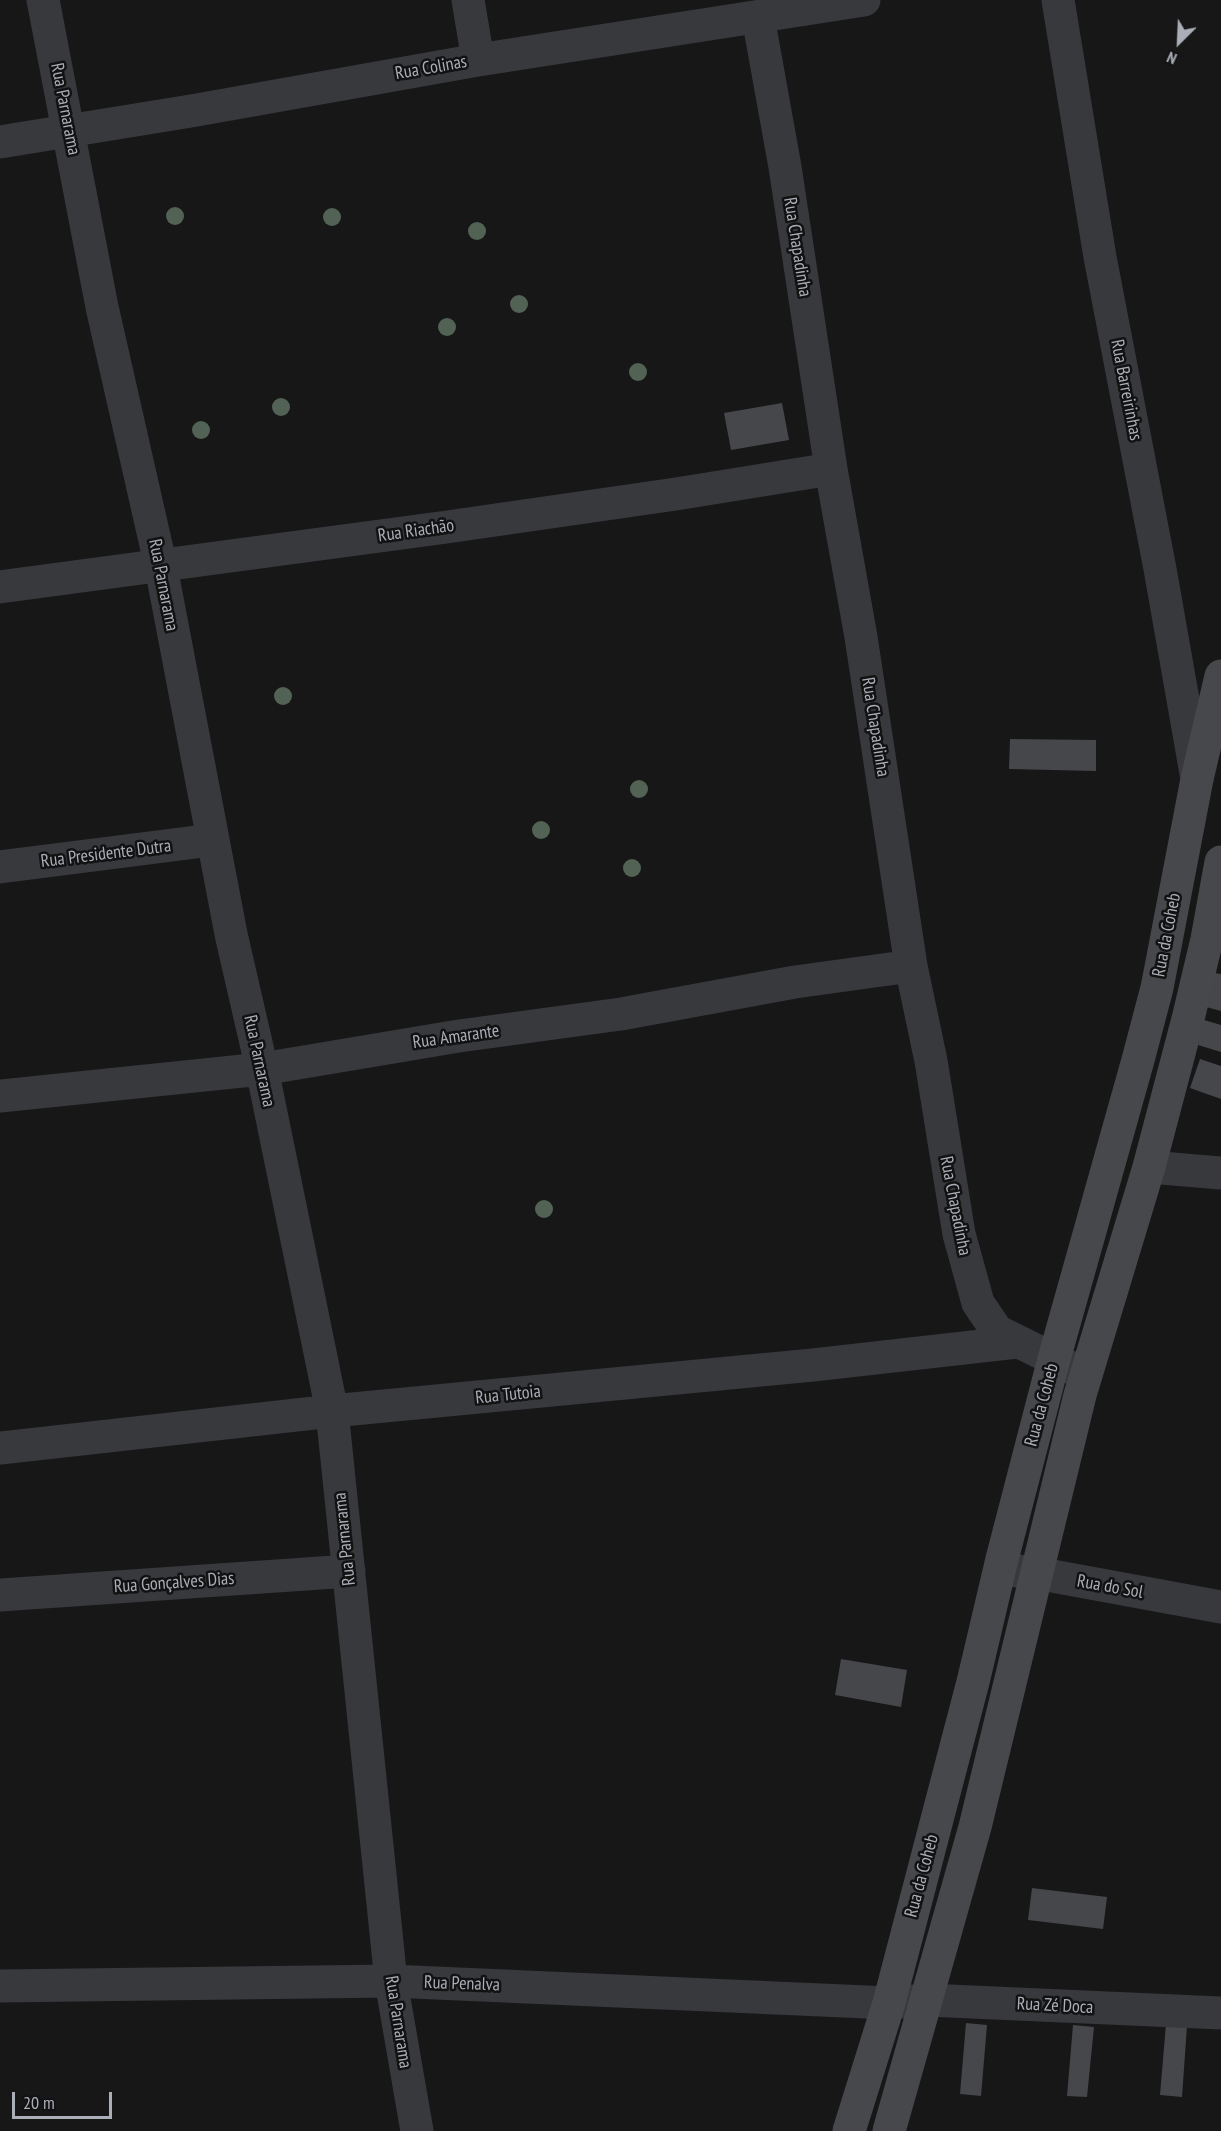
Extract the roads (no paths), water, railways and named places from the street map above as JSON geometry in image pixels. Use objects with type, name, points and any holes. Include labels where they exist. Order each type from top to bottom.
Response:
[{"type":"street","name":"Rua Parnarama","points":[[43,0],[102,308],[161,567],[231,934],[262,1069],[332,1411],[391,1981],[417,2131]]},
{"type":"street","points":[[468,0],[478,60]]},
{"type":"street","name":"Rua Colinas","points":[[0,142],[478,60],[864,0]]},
{"type":"street","name":"Rua Barreirinhas","points":[[1058,0],[1100,257],[1160,569],[1197,779]]},
{"type":"street","name":"Rua Chapadinha","points":[[758,17],[785,167],[831,469],[861,637],[911,966],[931,1061],[959,1234],[978,1303],[997,1331],[1086,1375]]},
{"type":"street","name":"Rua Riachão","points":[[0,587],[161,567],[653,497],[831,469]]},
{"type":"street","name":"Rua da Coheb","points":[[849,2131],[889,2003],[973,1683],[999,1569],[1054,1359],[1157,988],[1197,779],[1221,676]]},
{"type":"street","name":"Rua Presidente Dutra","points":[[0,867],[212,840]]},
{"type":"street","name":"Rua da Coheb","points":[[889,2131],[975,1827],[1086,1375],[1149,1167],[1188,1020],[1207,939],[1221,862]]},
{"type":"street","name":"Rua Amarante","points":[[0,1096],[262,1069],[459,1036],[621,1014],[795,982],[911,966]]},
{"type":"street","points":[[1149,1167],[1221,1173]]},
{"type":"street","name":"Rua Tutoia","points":[[0,1448],[332,1411],[813,1365],[1017,1342]]},
{"type":"street","name":"Rua do Sol","points":[[999,1569],[1221,1608]]},
{"type":"street","name":"Rua Gonçalves Dias","points":[[0,1595],[349,1571]]},
{"type":"street","name":"Rua Penalva","points":[[0,1986],[391,1981],[889,2003]]},
{"type":"street","name":"Rua Zé Doca","points":[[889,2003],[927,2000],[1221,2013]]}]
